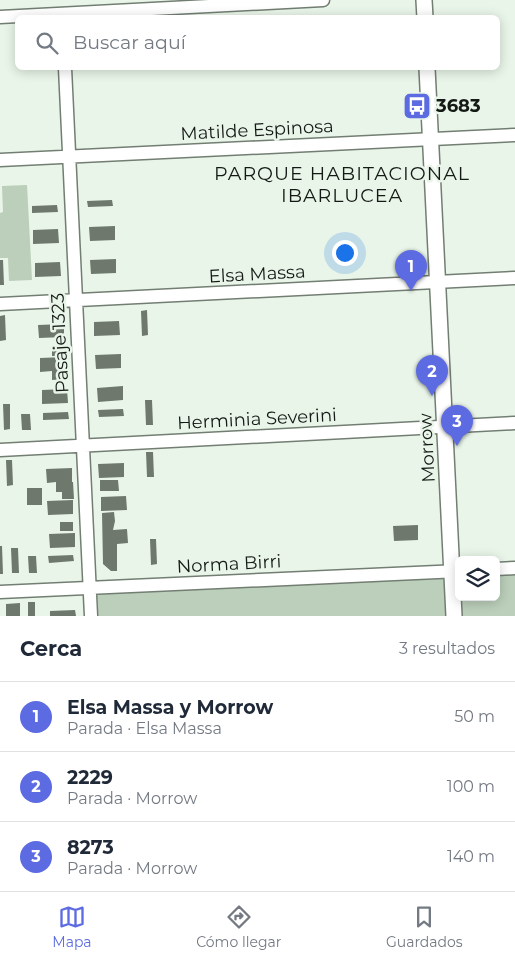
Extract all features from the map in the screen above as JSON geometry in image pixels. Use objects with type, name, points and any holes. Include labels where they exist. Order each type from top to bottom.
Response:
[{"type":"street","points":[[62,0],[62,15],[323,0]]},
{"type":"street","points":[[424,0],[425,15]]},
{"type":"street","points":[[0,17],[15,17]]},
{"type":"street","name":"Pasaje 1323","points":[[65,70],[91,616]]},
{"type":"street","name":"Morrow","points":[[427,70],[445,427],[455,571],[454,616]]},
{"type":"street","name":"Matilde Espinosa","points":[[0,160],[515,135]]},
{"type":"street","name":"Elsa Massa","points":[[0,304],[515,278]]},
{"type":"street","name":"Herminia Severini","points":[[0,450],[515,423]]},
{"type":"street","points":[[500,569],[515,568]]},
{"type":"street","name":"Norma Birri","points":[[0,592],[455,571]]},
{"type":"green space","points":[[27,185],[32,280],[9,281],[8,258],[0,258],[0,213],[3,212],[2,186]]},
{"type":"green space","points":[[515,568],[515,616],[91,616],[89,588],[455,571],[455,601],[500,601],[500,569]]},
{"type":"building","points":[[112,200],[113,206],[88,207],[87,201]]},
{"type":"building","points":[[57,205],[58,212],[32,213],[32,206]]},
{"type":"building","points":[[115,226],[115,240],[90,241],[89,227]]},
{"type":"building","points":[[58,229],[59,243],[33,244],[33,230]]},
{"type":"building","points":[[116,259],[116,273],[91,274],[90,260]]},
{"type":"building","points":[[0,260],[3,260],[4,285],[0,285]]},
{"type":"building","points":[[60,262],[61,276],[35,277],[35,263]]},
{"type":"building","points":[[147,310],[148,335],[142,336],[141,311]]},
{"type":"building","points":[[5,315],[6,340],[0,341],[0,316]]},
{"type":"building","points":[[119,321],[120,335],[94,336],[94,322]]},
{"type":"building","points":[[64,324],[64,337],[39,338],[38,325]]},
{"type":"building","points":[[52,346],[65,346],[65,356],[52,356]]},
{"type":"building","points":[[121,354],[121,368],[96,369],[95,355]]},
{"type":"building","points":[[65,357],[66,379],[52,380],[52,371],[40,372],[40,358]]},
{"type":"building","points":[[123,386],[123,400],[98,402],[97,388]]},
{"type":"building","points":[[67,389],[68,403],[42,404],[42,390]]},
{"type":"building","points":[[145,400],[152,400],[153,425],[146,425]]},
{"type":"building","points":[[3,404],[10,404],[10,429],[4,430]]},
{"type":"building","points":[[123,409],[124,416],[99,417],[98,410]]},
{"type":"building","points":[[68,412],[69,419],[43,420],[43,413]]},
{"type":"building","points":[[21,414],[30,414],[31,430],[22,430]]},
{"type":"building","points":[[146,452],[153,452],[154,477],[147,477]]},
{"type":"building","points":[[6,460],[12,460],[13,485],[7,486]]},
{"type":"building","points":[[124,463],[124,477],[99,478],[98,464]]},
{"type":"building","points":[[72,468],[74,499],[62,499],[62,492],[56,492],[56,482],[47,483],[46,469]]},
{"type":"building","points":[[100,480],[118,480],[119,491],[100,491]]},
{"type":"building","points":[[27,488],[42,488],[42,505],[27,505]]},
{"type":"building","points":[[126,496],[127,510],[101,511],[101,497]]},
{"type":"building","points":[[73,500],[73,514],[48,515],[47,501]]},
{"type":"building","points":[[114,512],[113,530],[127,529],[128,543],[117,544],[117,571],[111,571],[103,564],[102,513]]},
{"type":"building","points":[[60,522],[73,522],[73,531],[60,531]]},
{"type":"building","points":[[418,525],[418,540],[394,541],[393,526]]},
{"type":"building","points":[[75,533],[75,547],[50,548],[49,534]]},
{"type":"building","points":[[150,539],[156,539],[157,564],[151,565]]},
{"type":"building","points":[[0,546],[2,546],[3,574],[0,574]]},
{"type":"building","points":[[11,548],[18,548],[19,573],[12,573]]},
{"type":"building","points":[[73,555],[74,561],[49,563],[48,556]]},
{"type":"building","points":[[28,556],[36,556],[37,573],[29,573]]},
{"type":"building","points":[[28,602],[35,602],[35,616],[28,616]]},
{"type":"building","points":[[20,603],[20,616],[6,616],[6,604]]},
{"type":"building","points":[[75,610],[76,616],[50,616],[50,611]]},
{"type":"place","name":"3683","points":[[417,106]]},
{"type":"place","name":"Elsa Massa y Morrow","points":[[411,291]]},
{"type":"place","name":"2229","points":[[432,396]]},
{"type":"place","name":"8273","points":[[457,446]]},
{"type":"district","name":"PARQUE HABITACIONAL IBARLUCEA","points":[[342,184]]}]
